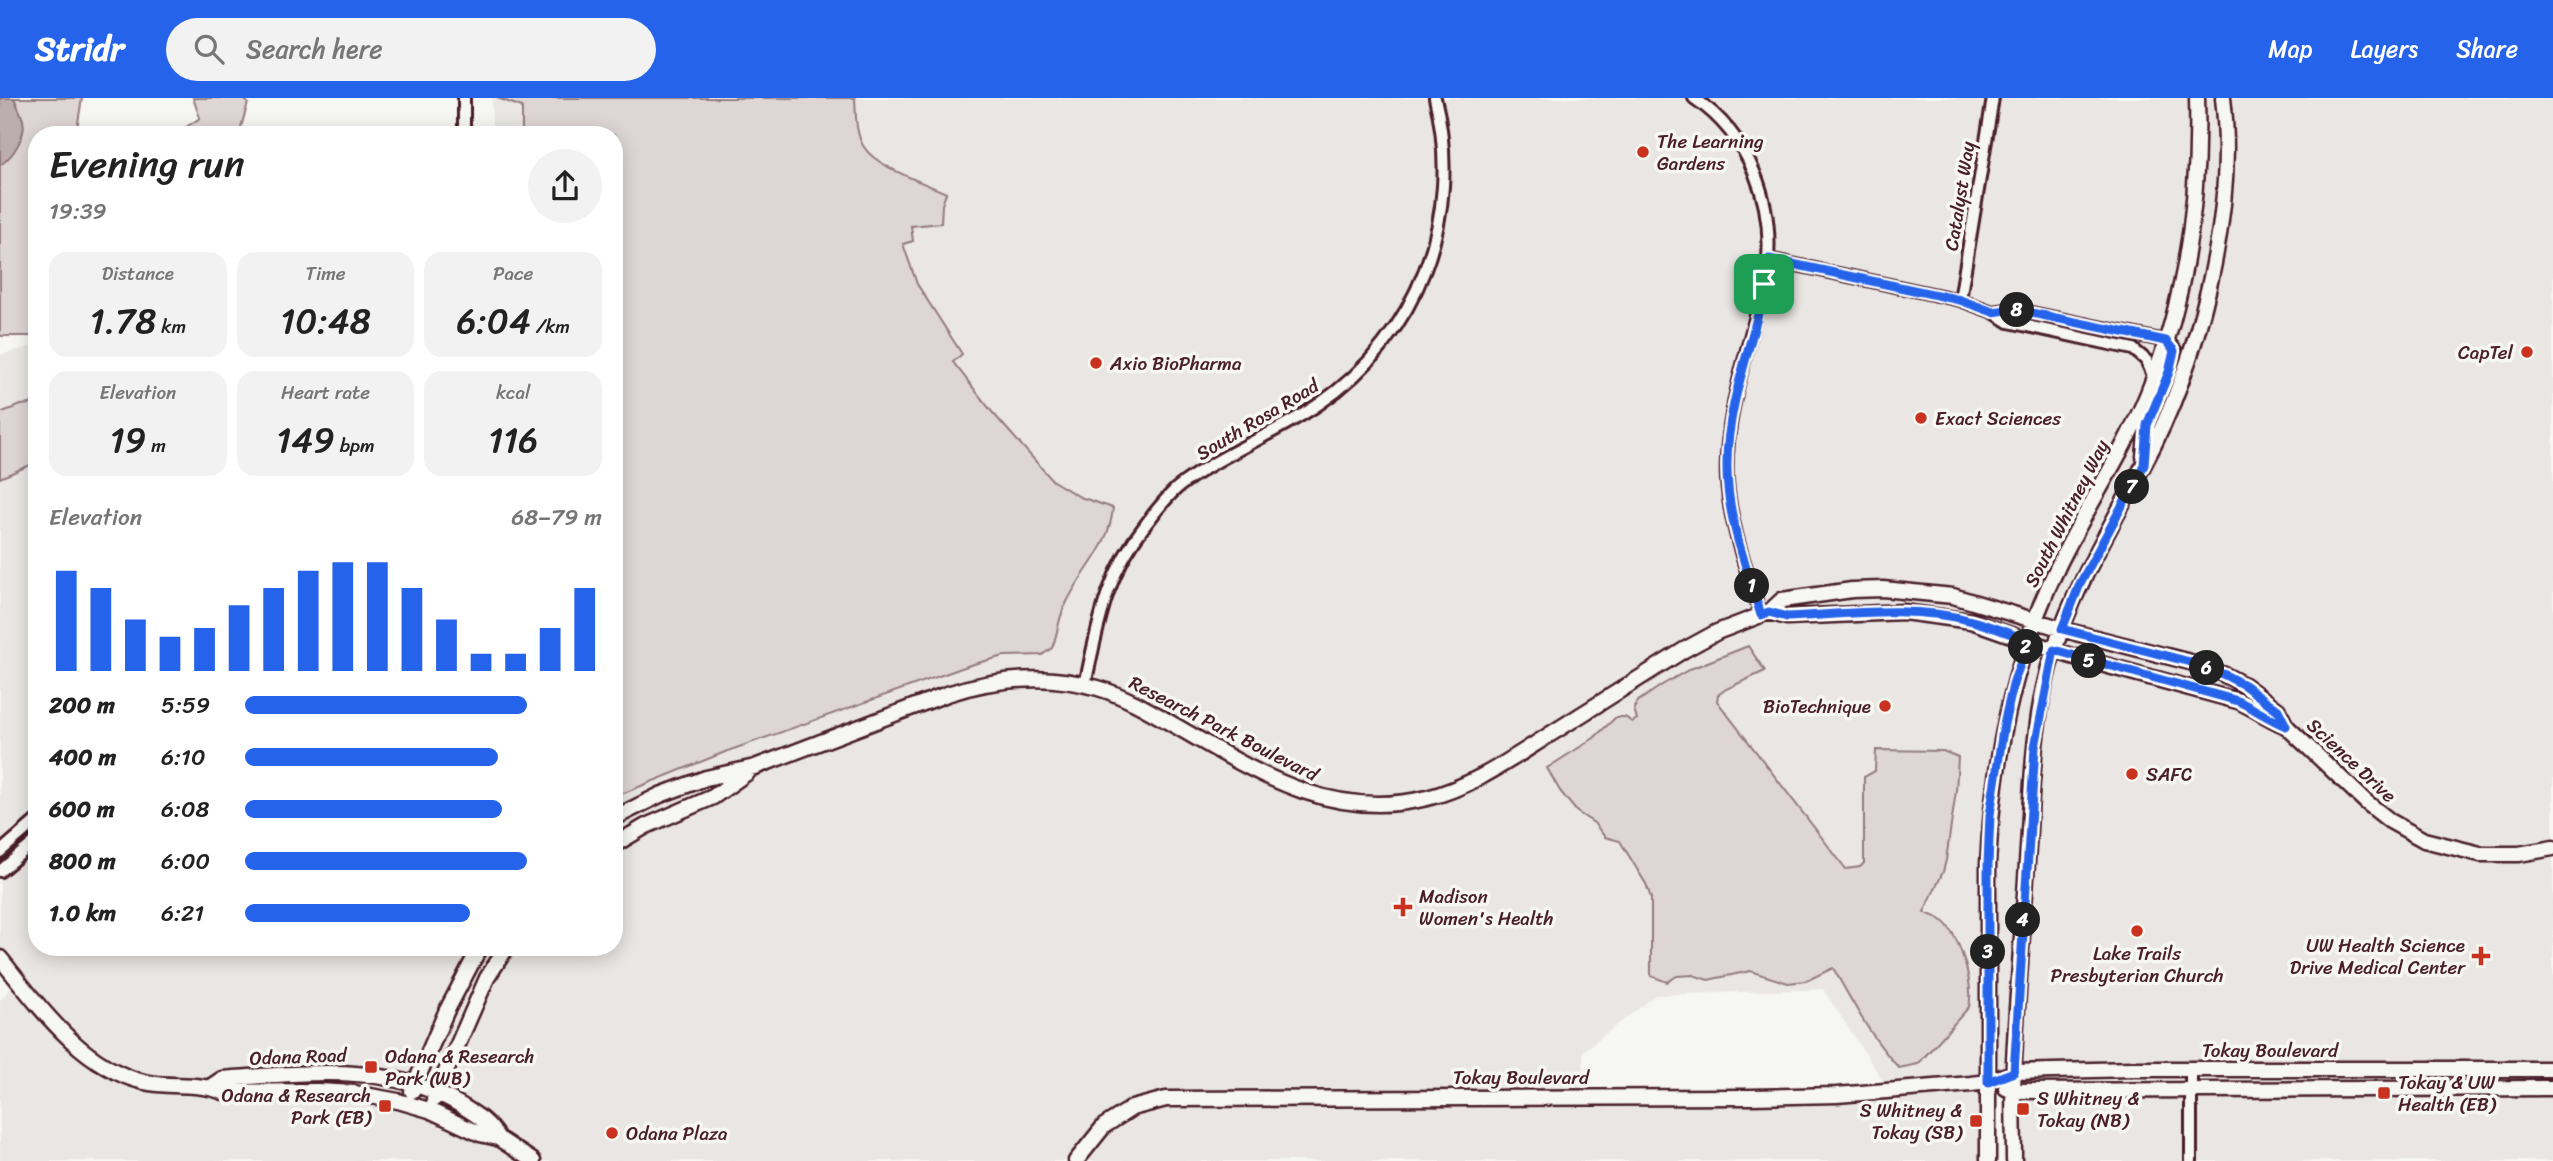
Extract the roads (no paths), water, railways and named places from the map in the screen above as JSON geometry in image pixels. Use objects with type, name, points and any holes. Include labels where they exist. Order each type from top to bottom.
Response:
[{"type":"street","points":[[464,98],[464,126]]},
{"type":"street","points":[[1694,98],[1726,127],[1753,169],[1767,215],[1769,259],[1732,417],[1727,461],[1732,519],[1765,613]]},
{"type":"street","name":"Catalyst Way","points":[[1960,300],[1993,98]]},
{"type":"street","name":"South Whitney Way","points":[[1988,1161],[1988,864],[1990,815],[2004,724],[2014,681],[2035,621],[2060,561],[2131,431],[2154,377],[2176,310],[2195,210],[2197,98]]},
{"type":"street","points":[[2014,1161],[2014,1072],[2035,747],[2054,650],[2085,573],[2144,465],[2173,403],[2187,363],[2213,266],[2225,143],[2223,98]]},
{"type":"street","name":"South Rosa Road","points":[[1085,685],[1102,606],[1112,576],[1128,546],[1153,515],[1177,489],[1296,419],[1341,388],[1378,351],[1409,307],[1429,262],[1442,202],[1444,156],[1438,99]]},
{"type":"street","points":[[1769,259],[1960,300],[1993,312],[2009,322],[2133,349],[2146,360],[2154,377]]},
{"type":"street","points":[[1993,312],[2013,309],[2166,341],[2174,351],[2169,372],[2147,425],[2144,465]]},
{"type":"street","name":"Research Park Boulevard","points":[[623,814],[660,795],[706,778],[755,767],[864,724],[971,687],[1015,679],[1085,685],[1123,698],[1243,764],[1310,795],[1357,804],[1402,802],[1426,798],[1469,783],[1684,650],[1717,632],[1765,613],[1782,600],[1852,590],[1883,589],[1953,596],[2035,621]]},
{"type":"street","name":"Research Park Boulevard","points":[[1765,613],[1787,617],[1904,612],[1971,621],[2029,640]]},
{"type":"street","name":"Science Drive","points":[[2035,621],[2194,663],[2244,685],[2278,710],[2286,726],[2366,802],[2390,821],[2424,840],[2480,854],[2519,854],[2553,848]]},
{"type":"street","name":"Science Drive","points":[[2029,640],[2054,650],[2238,701],[2286,726]]},
{"type":"street","name":"Research Park Boulevard","points":[[623,840],[646,826],[713,797],[755,767]]},
{"type":"street","points":[[0,852],[28,828]]},
{"type":"street","points":[[0,871],[28,848]]},
{"type":"street","points":[[409,1104],[414,1085],[446,1012],[475,956]]},
{"type":"street","points":[[429,1110],[488,978],[501,956]]},
{"type":"street","name":"Odana Road","points":[[0,958],[75,1044],[96,1061],[134,1080],[156,1085],[210,1087],[223,1092],[354,1093],[409,1104],[429,1110],[480,1134],[498,1138],[533,1161]]},
{"type":"street","points":[[2191,1069],[2191,1161]]},
{"type":"street","name":"Tokay Boulevard","points":[[1076,1161],[1104,1126],[1132,1108],[1166,1099],[1837,1095],[1988,1082],[2014,1072],[2553,1069]]},
{"type":"street","name":"Odana Road","points":[[210,1087],[222,1079],[324,1072],[373,1075],[437,1093],[488,1123],[498,1138]]},
{"type":"street","name":"Tokay Boulevard","points":[[1988,1082],[2014,1091],[2553,1088]]},
{"type":"place","name":"The Learning Gardens","points":[[1643,152]]},
{"type":"place","name":"CapTel","points":[[2527,352]]},
{"type":"place","name":"Axio BioPharma","points":[[1096,363]]},
{"type":"place","name":"Exact Sciences","points":[[1921,418]]},
{"type":"place","name":"BioTechnique","points":[[1885,706]]},
{"type":"place","name":"SAFC","points":[[2132,774]]},
{"type":"place","name":"Madison Women's Health","points":[[1403,907]]},
{"type":"place","name":"Lake Trails Presbyterian Church","points":[[2137,931]]},
{"type":"place","name":"UW Health Science Drive Medical Center","points":[[2481,956]]},
{"type":"place","name":"Odana & Research Park (WB)","points":[[371,1067]]},
{"type":"place","name":"Tokay & UW Health (EB)","points":[[2384,1093]]},
{"type":"place","name":"Odana & Research Park (EB)","points":[[385,1106]]},
{"type":"place","name":"S Whitney & Tokay (NB)","points":[[2023,1109]]},
{"type":"place","name":"S Whitney & Tokay (SB)","points":[[1976,1121]]},
{"type":"place","name":"Odana Plaza","points":[[612,1133]]}]
